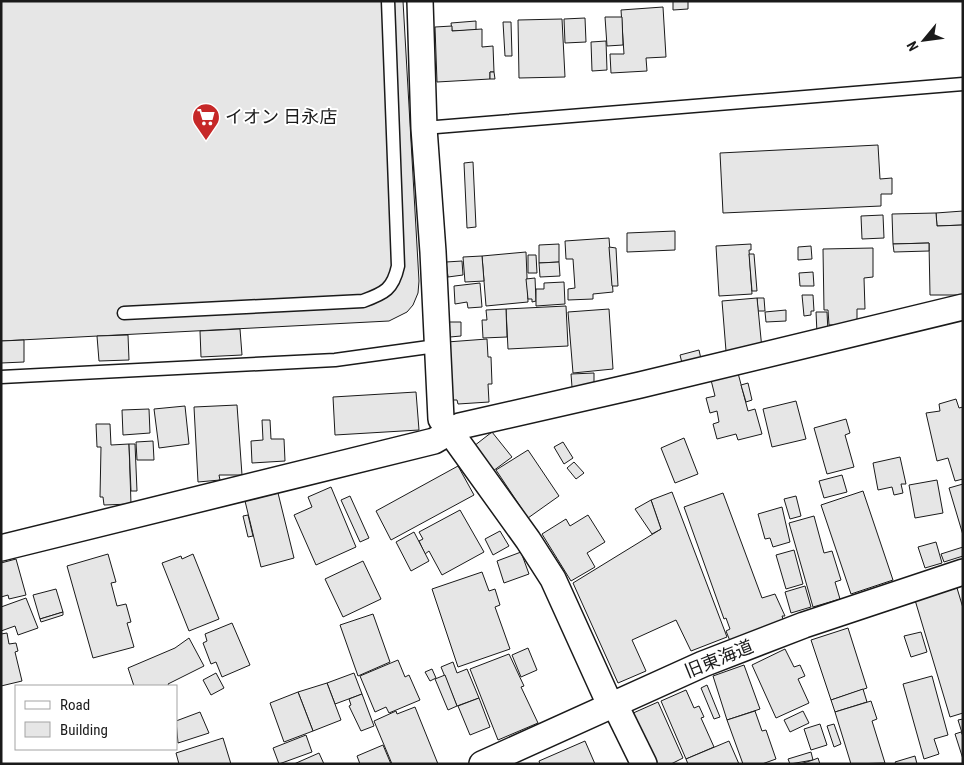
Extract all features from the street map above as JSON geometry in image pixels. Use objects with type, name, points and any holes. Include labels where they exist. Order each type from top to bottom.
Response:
[{"type":"street","points":[[420,1],[424,128],[433,252],[436,346],[441,419],[528,540],[553,579],[613,706],[644,764]]},
{"type":"street","points":[[1,548],[434,441],[460,426],[640,385],[963,307]]},
{"type":"street","name":"旧東海道","points":[[482,764],[703,664],[795,628],[963,572]]},
{"type":"lane","points":[[124,313],[363,301],[382,294],[395,282],[398,266],[388,1]]},
{"type":"lane","points":[[424,128],[963,84]]},
{"type":"lane","points":[[1,377],[335,360],[436,346]]},
{"type":"building","name":"イオン 日永店","points":[[1,1],[403,1],[419,281],[418,293],[413,305],[407,312],[389,321],[1,341]]},
{"type":"building","points":[[673,1],[688,1],[688,9],[673,10]]},
{"type":"building","points":[[663,7],[666,57],[646,58],[647,71],[611,73],[610,54],[624,54],[621,10]]},
{"type":"building","points":[[605,17],[622,17],[623,45],[607,46]]},
{"type":"building","points":[[585,18],[586,42],[565,43],[564,19]]},
{"type":"building","points":[[562,19],[565,77],[519,78],[518,20]]},
{"type":"building","points":[[476,21],[476,30],[452,31],[451,23]]},
{"type":"building","points":[[503,22],[511,22],[512,56],[505,56]]},
{"type":"building","points":[[452,26],[452,31],[482,29],[482,47],[493,46],[494,72],[490,72],[490,79],[437,82],[435,27]]},
{"type":"building","points":[[606,41],[607,70],[592,71],[591,42]]},
{"type":"building","points":[[490,72],[494,72],[495,79],[490,79]]},
{"type":"building","points":[[878,145],[880,179],[892,178],[892,194],[881,194],[881,206],[723,213],[720,153]]},
{"type":"building","points":[[473,162],[476,227],[467,228],[464,163]]},
{"type":"building","points":[[963,211],[963,225],[937,226],[936,213]]},
{"type":"building","points":[[936,213],[937,226],[963,225],[963,295],[930,295],[929,243],[893,244],[892,214]]},
{"type":"building","points":[[883,215],[884,238],[862,239],[861,216]]},
{"type":"building","points":[[675,231],[675,250],[627,252],[627,233]]},
{"type":"building","points":[[609,238],[613,292],[593,294],[593,299],[568,300],[568,289],[575,288],[573,259],[566,259],[565,241]]},
{"type":"building","points":[[929,243],[929,251],[894,252],[893,244]]},
{"type":"building","points":[[559,244],[559,262],[539,263],[539,245]]},
{"type":"building","points":[[751,244],[751,250],[749,250],[752,294],[719,296],[716,246]]},
{"type":"building","points":[[811,246],[812,259],[798,260],[798,247]]},
{"type":"building","points":[[609,247],[616,248],[618,286],[612,286]]},
{"type":"building","points":[[873,248],[873,277],[864,278],[865,309],[857,309],[857,325],[829,325],[828,310],[824,310],[823,249]]},
{"type":"building","points":[[526,252],[528,302],[486,306],[482,256]]},
{"type":"building","points":[[749,254],[754,254],[757,291],[752,291]]},
{"type":"building","points":[[528,255],[536,255],[537,273],[528,273]]},
{"type":"building","points":[[482,256],[484,281],[465,282],[463,257]]},
{"type":"building","points":[[462,261],[463,275],[448,277],[446,262]]},
{"type":"building","points":[[559,262],[560,276],[540,277],[539,263]]},
{"type":"building","points":[[813,272],[814,286],[800,286],[799,273]]},
{"type":"building","points":[[535,278],[536,301],[532,302],[532,299],[528,299],[526,279]]},
{"type":"building","points":[[564,282],[565,304],[536,306],[536,289],[544,289],[544,283]]},
{"type":"building","points":[[480,283],[482,307],[468,308],[467,302],[455,304],[454,286]]},
{"type":"building","points":[[802,295],[813,295],[814,311],[811,311],[811,315],[804,316]]},
{"type":"building","points":[[757,298],[764,298],[765,311],[758,311]]},
{"type":"building","points":[[757,298],[762,349],[726,351],[722,301]]},
{"type":"building","points":[[566,306],[568,346],[508,349],[506,309]]},
{"type":"building","points":[[506,309],[507,337],[483,338],[482,320],[487,320],[486,310]]},
{"type":"building","points":[[609,309],[613,369],[573,373],[568,312]]},
{"type":"building","points":[[786,310],[786,321],[766,322],[765,312]]},
{"type":"building","points":[[816,312],[827,312],[828,332],[817,333]]},
{"type":"building","points":[[449,322],[461,322],[461,336],[450,337]]},
{"type":"building","points":[[240,329],[242,355],[201,357],[200,331]]},
{"type":"building","points":[[128,335],[129,360],[99,361],[97,336]]},
{"type":"building","points":[[487,339],[488,357],[491,357],[492,384],[488,384],[489,402],[458,404],[457,400],[451,400],[447,342]]},
{"type":"building","points":[[24,340],[24,362],[1,363],[1,341]]},
{"type":"building","points":[[699,350],[701,359],[682,363],[680,355]]},
{"type":"building","points":[[594,373],[594,386],[572,387],[571,374]]},
{"type":"building","points":[[738,373],[748,411],[755,409],[762,434],[738,440],[736,434],[717,439],[713,424],[719,422],[717,411],[710,413],[706,398],[715,396],[711,380]]},
{"type":"building","points":[[748,383],[752,400],[746,402],[741,385]]},
{"type":"building","points":[[416,392],[419,430],[335,435],[333,397]]},
{"type":"building","points":[[956,399],[959,408],[963,407],[963,479],[955,481],[948,458],[937,461],[926,413],[940,411],[939,404]]},
{"type":"building","points":[[796,401],[806,439],[772,447],[763,409]]},
{"type":"building","points":[[237,405],[242,475],[219,475],[220,480],[198,482],[194,407]]},
{"type":"building","points":[[185,406],[189,444],[159,448],[154,409]]},
{"type":"building","points":[[149,409],[150,433],[123,435],[122,410]]},
{"type":"building","points":[[846,419],[850,433],[845,435],[854,467],[827,474],[814,428]]},
{"type":"building","points":[[262,420],[270,420],[271,439],[284,439],[285,461],[252,463],[251,441],[263,440]]},
{"type":"building","points":[[96,424],[110,424],[111,445],[129,444],[131,504],[104,505],[103,497],[100,497],[101,447],[97,447]]},
{"type":"building","points":[[492,432],[512,457],[493,471],[474,446]]},
{"type":"building","points":[[684,438],[698,474],[675,483],[661,448]]},
{"type":"building","points":[[153,441],[154,460],[137,460],[136,442]]},
{"type":"building","points":[[563,442],[573,458],[564,464],[554,447]]},
{"type":"building","points":[[129,444],[135,444],[137,491],[131,491]]},
{"type":"building","points":[[528,450],[559,496],[528,518],[496,470]]},
{"type":"building","points":[[900,457],[906,484],[901,484],[903,493],[894,495],[892,487],[878,490],[873,463]]},
{"type":"building","points":[[574,462],[584,473],[576,479],[567,468]]},
{"type":"building","points":[[458,466],[474,495],[391,540],[376,511]]},
{"type":"building","points":[[842,475],[847,492],[824,498],[819,481]]},
{"type":"building","points":[[937,480],[943,513],[915,518],[909,485]]},
{"type":"building","points":[[963,484],[963,535],[949,488]]},
{"type":"building","points":[[331,487],[356,547],[316,565],[294,515],[312,507],[308,497]]},
{"type":"building","points":[[863,491],[893,580],[851,594],[821,505]]},
{"type":"building","points":[[672,492],[727,637],[691,651],[676,620],[632,640],[646,671],[618,683],[573,583],[661,529],[651,500]]},
{"type":"building","points":[[278,493],[294,558],[261,567],[245,501]]},
{"type":"building","points":[[723,493],[762,598],[775,594],[785,616],[782,616],[784,622],[730,641],[726,631],[730,629],[726,618],[724,619],[684,507]]},
{"type":"building","points":[[350,496],[369,538],[360,542],[341,500]]},
{"type":"building","points":[[796,496],[801,516],[790,519],[784,499]]},
{"type":"building","points":[[651,500],[661,529],[652,534],[635,509]]},
{"type":"building","points":[[782,507],[790,542],[773,547],[770,538],[765,539],[758,514]]},
{"type":"building","points":[[460,510],[484,552],[442,575],[429,551],[425,554],[419,541],[423,539],[419,532]]},
{"type":"building","points":[[248,515],[253,536],[248,537],[243,516]]},
{"type":"building","points":[[588,515],[605,542],[587,553],[595,567],[571,581],[542,534],[566,519],[570,526]]},
{"type":"building","points":[[814,516],[824,553],[832,551],[841,580],[835,582],[840,599],[813,607],[789,523]]},
{"type":"building","points":[[500,531],[509,546],[493,555],[485,539]]},
{"type":"building","points":[[414,532],[429,561],[411,571],[396,542]]},
{"type":"building","points":[[936,542],[942,563],[925,568],[918,547]]},
{"type":"building","points":[[963,547],[963,556],[944,562],[941,554]]},
{"type":"building","points":[[794,550],[803,584],[786,589],[776,555]]},
{"type":"building","points":[[521,552],[529,574],[504,583],[497,561]]},
{"type":"building","points":[[108,554],[116,582],[111,583],[117,606],[126,604],[131,622],[127,623],[134,647],[93,658],[67,566]]},
{"type":"building","points":[[193,554],[219,619],[189,631],[162,563],[181,556],[182,559]]},
{"type":"building","points":[[16,559],[26,595],[9,599],[8,595],[1,597],[1,563]]},
{"type":"building","points":[[363,561],[381,599],[343,617],[325,579]]},
{"type":"building","points":[[482,572],[489,591],[495,589],[500,605],[495,607],[510,649],[458,667],[432,589]]},
{"type":"building","points":[[805,586],[811,607],[791,613],[785,592]]},
{"type":"building","points":[[957,588],[963,608],[963,713],[950,717],[915,600]]},
{"type":"building","points":[[56,589],[63,612],[40,619],[33,595]]},
{"type":"building","points":[[26,598],[38,628],[18,635],[15,626],[1,631],[1,607]]},
{"type":"building","points":[[63,612],[63,615],[41,622],[40,619]]},
{"type":"building","points":[[373,614],[390,662],[358,676],[340,625]]},
{"type":"building","points":[[232,623],[250,665],[222,677],[216,662],[211,664],[203,643],[207,641],[205,634]]},
{"type":"building","points":[[848,628],[867,688],[831,700],[811,640]]},
{"type":"building","points":[[921,632],[927,652],[911,657],[904,636]]},
{"type":"building","points":[[7,633],[9,644],[16,643],[18,651],[15,652],[22,681],[1,686],[1,634]]},
{"type":"building","points":[[189,638],[204,666],[168,685],[134,685],[128,668],[175,648]]},
{"type":"building","points":[[528,648],[537,670],[521,677],[512,655]]},
{"type":"building","points":[[785,649],[794,667],[800,665],[805,676],[798,679],[809,703],[776,718],[752,665]]},
{"type":"building","points":[[509,654],[524,686],[521,687],[538,723],[498,740],[470,669]]},
{"type":"building","points":[[398,660],[405,677],[409,675],[420,700],[389,713],[386,707],[375,712],[360,676]]},
{"type":"building","points":[[453,662],[457,673],[467,669],[479,698],[457,706],[441,667]]},
{"type":"building","points":[[744,665],[760,709],[727,720],[713,676]]},
{"type":"building","points":[[432,669],[436,678],[430,681],[425,672]]},
{"type":"building","points":[[216,673],[224,688],[211,695],[203,680]]},
{"type":"building","points":[[354,673],[362,694],[335,704],[327,683]]},
{"type":"building","points":[[445,675],[457,706],[448,710],[435,679]]},
{"type":"building","points":[[932,676],[948,735],[934,739],[939,754],[924,759],[903,684]]},
{"type":"building","points":[[327,683],[341,720],[313,731],[298,692]]},
{"type":"building","points":[[707,685],[720,717],[714,719],[701,688]]},
{"type":"building","points":[[863,689],[867,702],[835,712],[831,700]]},
{"type":"building","points":[[686,690],[694,708],[699,706],[704,717],[701,718],[714,747],[686,759],[661,701]]},
{"type":"building","points":[[298,692],[313,731],[284,742],[270,703]]},
{"type":"building","points":[[362,694],[374,726],[361,731],[349,706],[351,705],[349,699]]},
{"type":"building","points":[[479,698],[490,727],[470,735],[458,706]]},
{"type":"building","points":[[871,701],[877,719],[872,721],[885,763],[851,764],[835,712]]},
{"type":"building","points":[[658,702],[683,758],[671,764],[653,764],[631,714]]},
{"type":"building","points":[[415,707],[438,764],[392,764],[374,721],[396,711],[397,714]]},
{"type":"building","points":[[755,711],[762,731],[766,730],[776,759],[762,764],[743,764],[727,720]]},
{"type":"building","points":[[803,711],[809,723],[790,732],[784,720]]},
{"type":"building","points":[[200,712],[209,733],[178,743],[178,720]]},
{"type":"building","points":[[963,719],[963,736],[958,720]]},
{"type":"building","points":[[820,724],[827,745],[811,750],[804,729]]},
{"type":"building","points":[[834,724],[841,744],[834,747],[827,726]]},
{"type":"building","points":[[961,732],[963,736],[963,759],[955,734]]},
{"type":"building","points":[[306,735],[312,752],[279,764],[273,748]]},
{"type":"building","points":[[223,738],[231,764],[179,764],[176,753]]},
{"type":"building","points":[[585,741],[595,764],[540,764],[539,761]]},
{"type":"building","points":[[729,741],[739,764],[688,764],[686,759]]},
{"type":"building","points":[[383,745],[391,764],[360,764],[357,756]]},
{"type":"building","points":[[811,752],[813,760],[790,764],[788,759]]},
{"type":"building","points":[[319,753],[324,764],[294,764]]},
{"type":"building","points":[[915,756],[917,764],[896,764],[895,762]]},
{"type":"building","points":[[818,758],[820,764],[800,764],[813,760]]},
{"type":"place","name":"イオン 日永店","points":[[206,141]]}]
